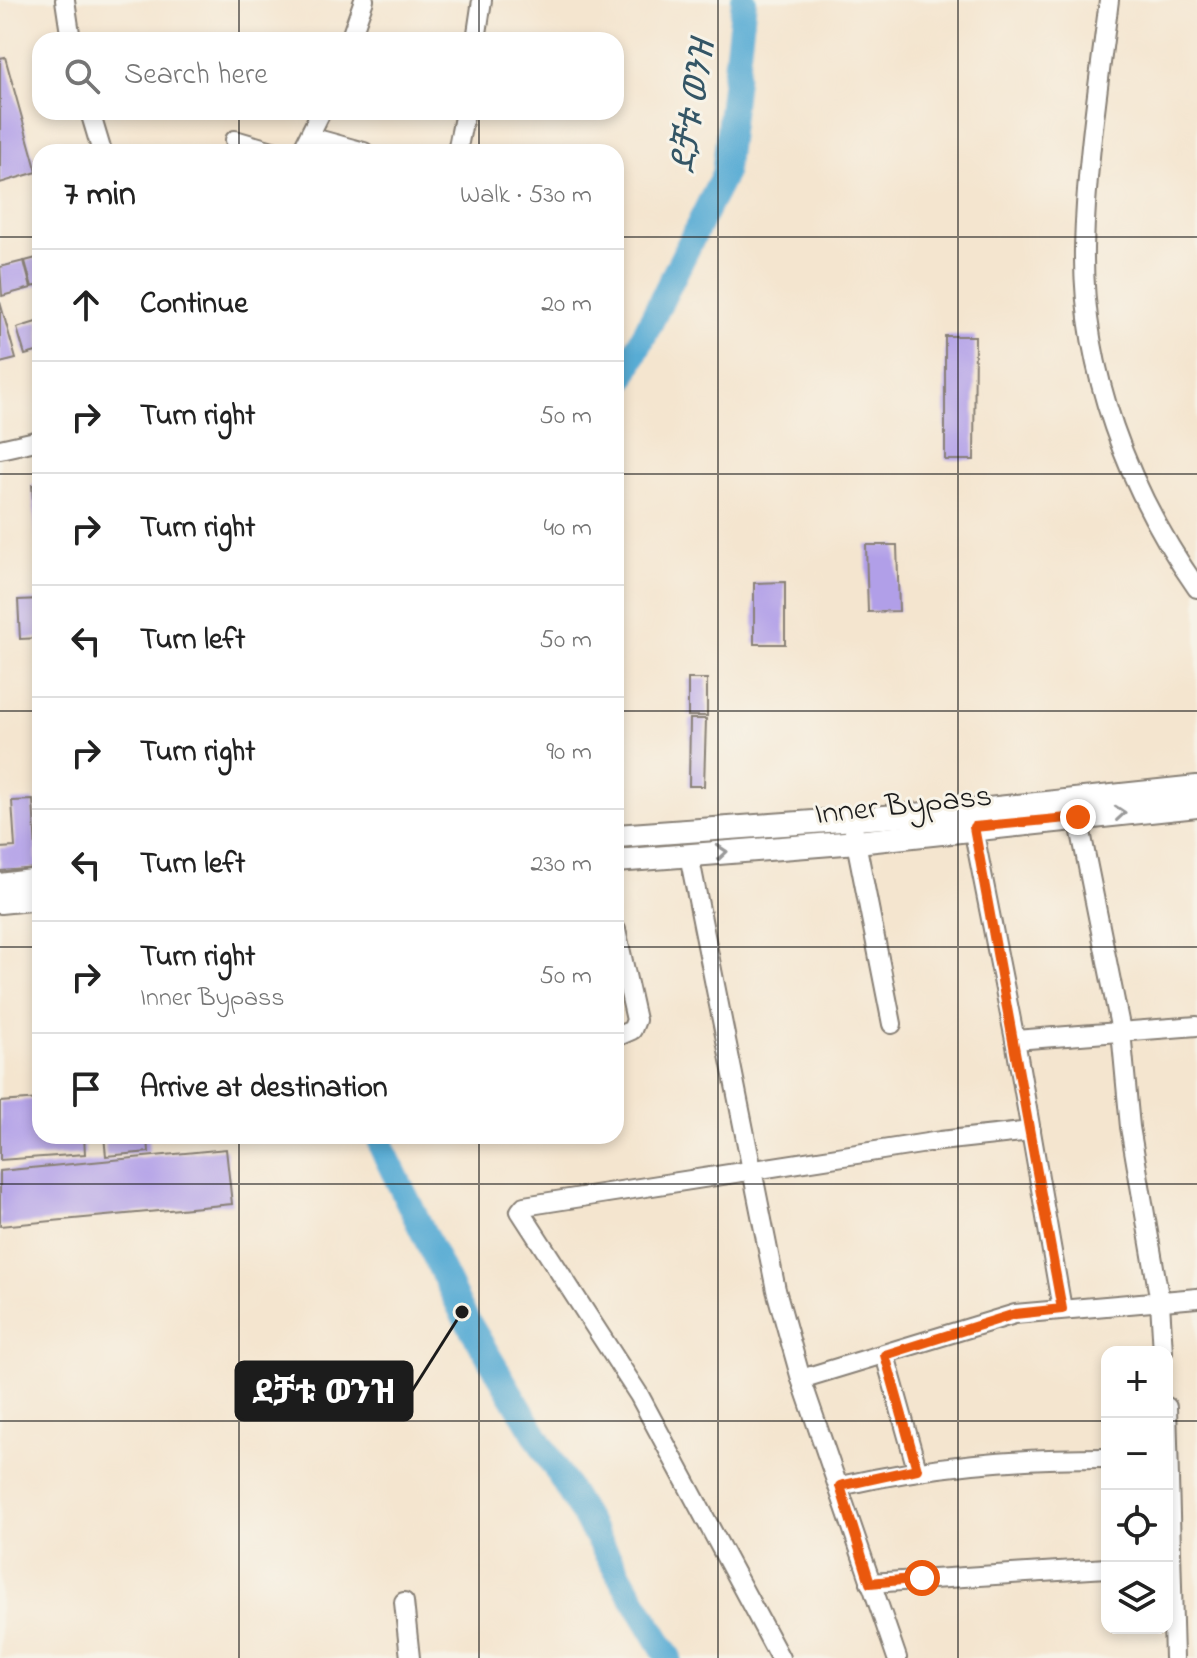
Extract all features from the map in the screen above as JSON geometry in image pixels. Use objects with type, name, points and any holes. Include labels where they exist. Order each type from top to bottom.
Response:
[{"type":"main road","name":"Inner Bypass","points":[[624,860],[971,819],[1197,787]]},
{"type":"main road","name":"Inner Bypass","points":[[971,819],[1078,817],[1197,806]]},
{"type":"main road","name":"Inner Bypass","points":[[624,836],[854,831]]},
{"type":"main road","points":[[0,885],[32,881]]},
{"type":"main road","points":[[0,902],[32,899]]},
{"type":"street","points":[[65,0],[70,32]]},
{"type":"street","points":[[353,32],[364,0]]},
{"type":"street","points":[[477,32],[482,0]]},
{"type":"street","points":[[1109,0],[1084,247],[1086,292],[1105,397],[1131,472],[1160,534],[1197,588]]},
{"type":"street","points":[[92,120],[100,144]]},
{"type":"street","points":[[306,144],[317,120]]},
{"type":"street","points":[[459,144],[463,120]]},
{"type":"street","points":[[235,140],[249,144]]},
{"type":"street","points":[[0,449],[32,442]]},
{"type":"street","points":[[1078,817],[1121,1031],[1136,1167],[1160,1302],[1163,1346]]},
{"type":"street","points":[[971,819],[1015,1040],[1062,1309]]},
{"type":"street","points":[[854,831],[892,1024]]},
{"type":"street","points":[[689,855],[776,1290],[801,1379],[897,1658]]},
{"type":"street","points":[[624,966],[636,1020],[632,1030],[624,1034]]},
{"type":"street","points":[[1015,1040],[1197,1026]]},
{"type":"street","points":[[780,1658],[639,1395],[520,1211],[524,1206],[940,1141],[1031,1131]]},
{"type":"street","points":[[801,1379],[1015,1314],[1197,1298]]},
{"type":"street","points":[[885,1355],[917,1469]]},
{"type":"street","points":[[840,1486],[917,1469],[1010,1458],[1101,1458]]},
{"type":"street","points":[[1169,1490],[1170,1562]]},
{"type":"street","points":[[870,1583],[1101,1568]]},
{"type":"street","points":[[404,1602],[410,1658]]},
{"type":"street","points":[[1173,1634],[1174,1658]]},
{"type":"building","points":[[5,57],[32,154],[32,173],[0,183],[0,58]]},
{"type":"building","points":[[32,259],[32,287],[25,261]]},
{"type":"building","points":[[24,261],[31,288],[2,296],[0,267]]},
{"type":"building","points":[[0,302],[16,359],[0,363]]},
{"type":"building","points":[[32,323],[32,353],[25,355],[17,328]]},
{"type":"building","points":[[945,336],[975,336],[974,460],[945,460]]},
{"type":"building","points":[[866,545],[897,545],[899,611],[868,612]]},
{"type":"building","points":[[785,582],[785,644],[754,644],[754,583]]},
{"type":"building","points":[[32,599],[32,638],[20,639],[18,600]]},
{"type":"building","points":[[688,679],[707,679],[707,716],[688,716]]},
{"type":"building","points":[[690,719],[706,719],[704,786],[689,786]]},
{"type":"building","points":[[32,800],[32,868],[0,871],[0,848],[15,847],[12,801]]},
{"type":"building","points":[[32,1100],[32,1144],[84,1144],[85,1154],[0,1160],[0,1102]]},
{"type":"building","points":[[105,1144],[148,1144],[149,1152],[106,1156]]},
{"type":"building","points":[[226,1149],[232,1204],[0,1226],[0,1171]]},
{"type":"waterway","name":"ደቻቱ ወንዝ","points":[[624,376],[724,174],[744,0]]},
{"type":"waterway","name":"ደቻቱ ወንዝ","points":[[381,1144],[462,1312],[669,1658]]},
{"type":"place","name":"ደቻቱ ወንዝ","points":[[462,1312]]},
{"type":"route","points":[[922,1578],[870,1583],[840,1486],[917,1469],[885,1355],[1015,1314],[1062,1309],[974,827],[1078,817]]}]
